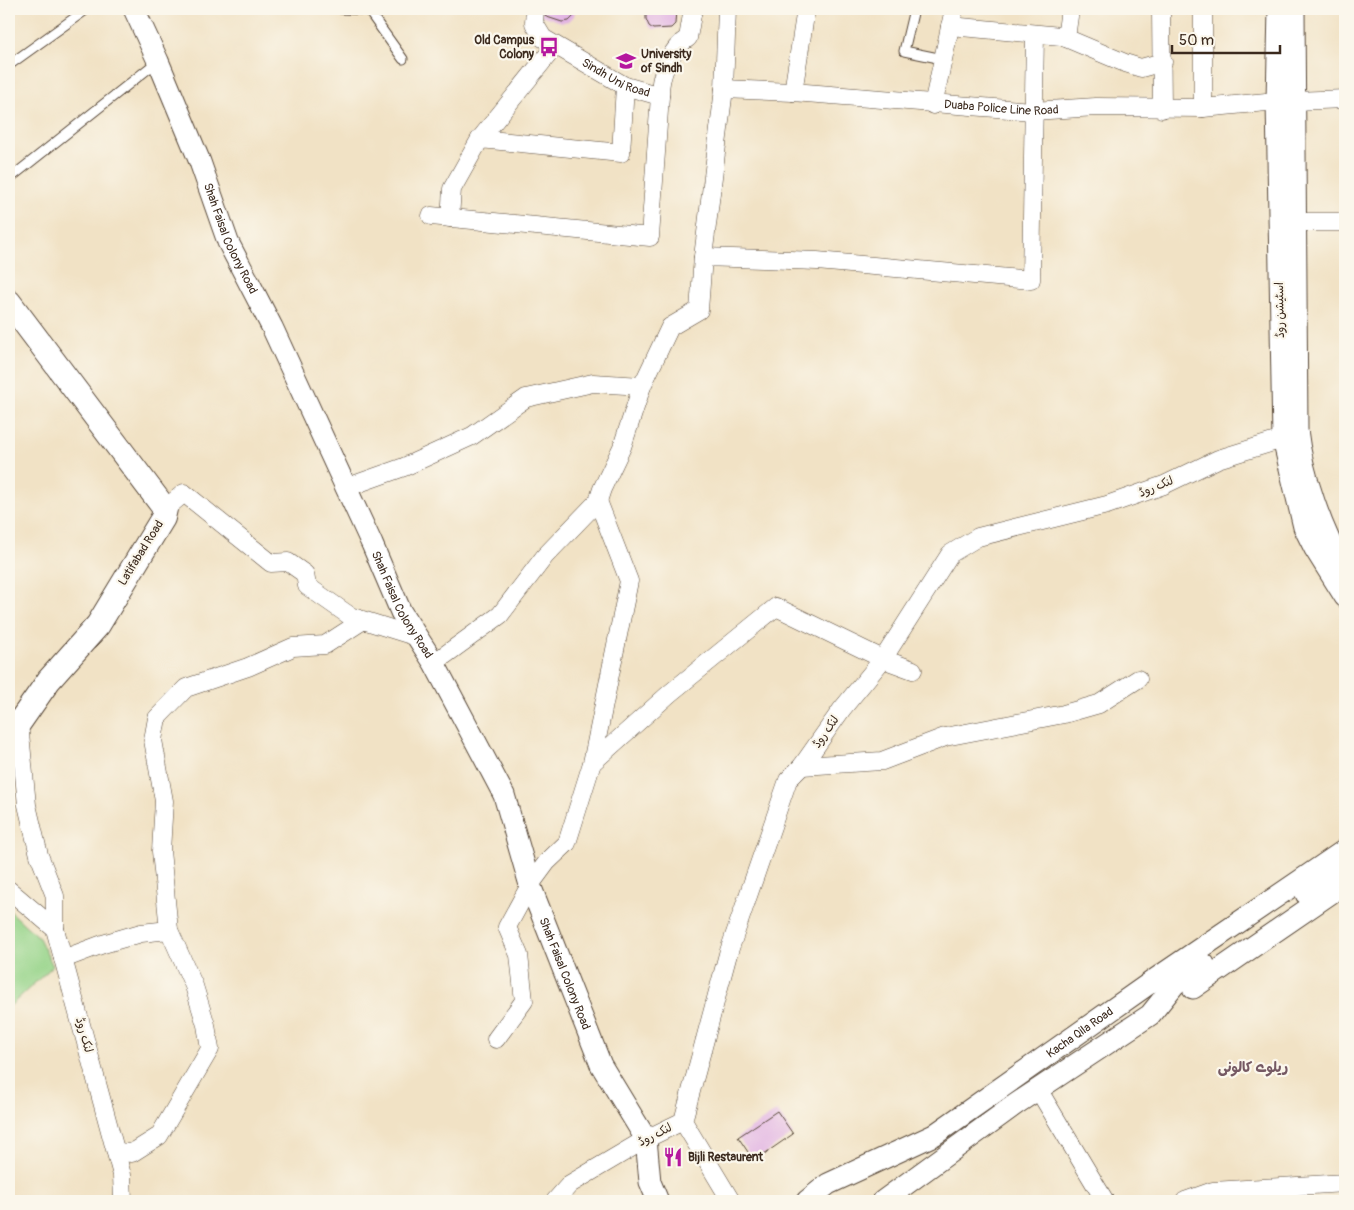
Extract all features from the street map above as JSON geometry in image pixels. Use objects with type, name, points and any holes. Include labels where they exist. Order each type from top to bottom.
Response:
[{"type":"main road","name":"Latifabad Road","points":[[9,302],[165,509],[163,518],[98,625],[49,680],[14,725]]},
{"type":"street","name":"Shah Faisal Colony Road","points":[[134,9],[200,162],[228,242],[272,327],[401,612],[414,636],[434,663],[504,795],[530,884],[601,1065],[646,1139],[650,1182],[658,1201]]},
{"type":"street","name":"Sindh Uni Road","points":[[536,9],[534,23],[543,38],[625,86],[660,96],[659,86],[664,70],[680,43],[688,38],[693,9]]},
{"type":"street","points":[[434,663],[500,615],[546,556],[598,501],[622,447],[642,386],[670,327],[699,310],[703,257],[724,89],[727,9]]},
{"type":"street","points":[[793,92],[806,9]]},
{"type":"street","points":[[1066,38],[1070,9]]},
{"type":"street","points":[[1161,9],[1162,109]]},
{"type":"street","points":[[1203,9],[1203,108]]},
{"type":"street","name":"اسٹیشن روڈ","points":[[1279,9],[1296,222],[1298,440],[1323,527],[1345,570]]},
{"type":"street","name":"اسٹیشن روڈ","points":[[1294,9],[1286,101],[1283,439],[1304,527],[1324,565],[1345,597]]},
{"type":"street","points":[[933,105],[952,17],[1036,34],[1066,38],[1141,68],[1163,62]]},
{"type":"street","points":[[703,257],[817,261],[1031,280],[1036,34]]},
{"type":"street","points":[[450,218],[452,189],[480,139],[555,46]]},
{"type":"street","points":[[480,139],[621,153],[625,86]]},
{"type":"street","name":"Duaba Police Line Road","points":[[724,89],[793,92],[933,105],[1033,111],[1096,106],[1162,109],[1203,108],[1286,101],[1345,100]]},
{"type":"street","points":[[431,216],[650,237],[660,96]]},
{"type":"street","points":[[1296,222],[1345,222]]},
{"type":"street","points":[[345,488],[404,468],[472,436],[526,398],[593,383],[642,386]]},
{"type":"street","name":"لنک روڈ","points":[[555,1201],[570,1184],[646,1139],[683,1121],[728,954],[788,780],[802,766],[842,709],[883,660],[950,554],[978,537],[1107,505],[1164,485],[1218,459],[1283,439]]},
{"type":"street","points":[[165,509],[184,493],[271,563],[288,562],[305,574],[307,586],[350,616],[414,636]]},
{"type":"street","points":[[496,1039],[524,1002],[519,955],[507,927],[530,884],[547,862],[567,842],[592,763],[629,581],[598,501]]},
{"type":"street","points":[[592,763],[669,694],[776,607],[883,660],[914,670]]},
{"type":"street","points":[[116,1152],[132,1153],[159,1136],[210,1049],[206,1025],[194,986],[169,930],[161,851],[164,801],[153,740],[157,718],[186,688],[248,667],[293,647],[325,645],[362,621]]},
{"type":"street","points":[[802,766],[882,760],[945,738],[1064,714],[1099,704],[1138,678]]},
{"type":"street","name":"لنک روڈ","points":[[14,725],[27,805],[39,855],[55,896],[55,929],[122,1175],[123,1201]]},
{"type":"street","name":"Kacha Qila Road","points":[[807,1201],[828,1184],[934,1135],[1130,997],[1345,850]]},
{"type":"street","points":[[1150,1015],[1183,978],[1345,868]]},
{"type":"street","points":[[882,1201],[1038,1089],[1196,986],[1345,882]]},
{"type":"street","points":[[9,890],[55,929]]},
{"type":"street","points":[[63,959],[103,944],[141,933],[169,930]]},
{"type":"street","points":[[1130,997],[1183,978]]},
{"type":"street","points":[[1038,1089],[1105,1201]]},
{"type":"street","points":[[683,1121],[731,1201]]},
{"type":"street","points":[[1185,1201],[1213,1190],[1345,1183]]},
{"type":"lane","points":[[9,65],[87,9]]},
{"type":"lane","points":[[341,9],[368,10],[403,59]]},
{"type":"lane","points":[[914,9],[904,51],[943,59]]},
{"type":"lane","points":[[9,178],[158,61]]},
{"type":"green space","points":[[9,910],[39,938],[53,966],[9,1007]]},
{"type":"building","points":[[541,9],[575,9],[574,16],[569,21],[562,22],[541,15]]},
{"type":"building","points":[[646,9],[676,9],[675,24],[671,28],[653,29],[649,26],[646,19]]},
{"type":"building","points":[[777,1111],[793,1134],[754,1161],[738,1137]]},
{"type":"place","name":"Old Campus Colony","points":[[549,47]]},
{"type":"place","name":"University of Sindh","points":[[626,61]]},
{"type":"place","name":"Bijli Restaurent","points":[[673,1157]]},
{"type":"district","name":"ریلوے کالونی","points":[[1253,1067]]}]
